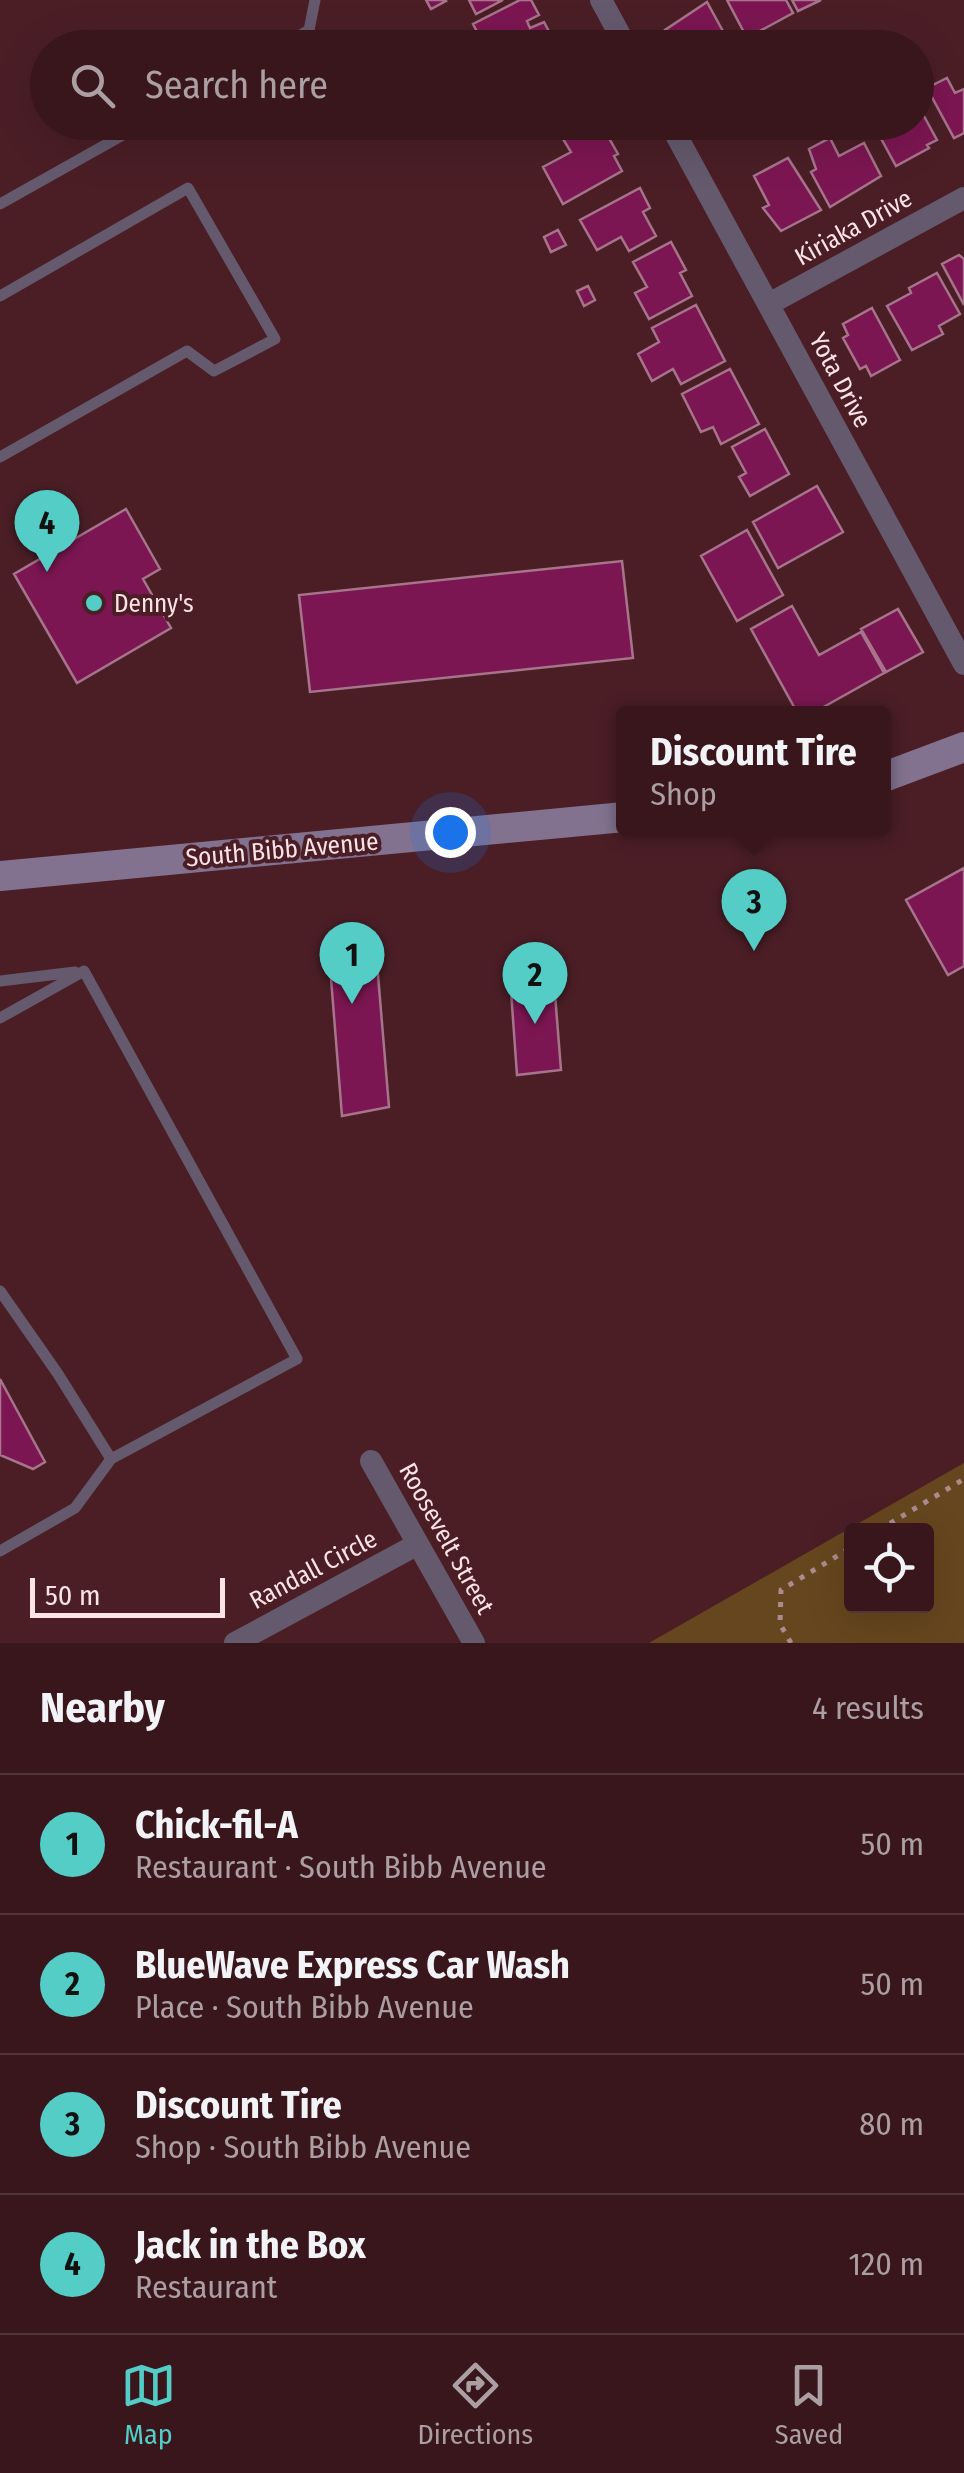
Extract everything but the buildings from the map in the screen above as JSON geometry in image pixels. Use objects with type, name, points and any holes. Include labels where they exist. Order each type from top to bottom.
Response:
[{"type":"main road","points":[[891,773],[964,747]]},
{"type":"main road","name":"South Bibb Avenue","points":[[0,876],[616,818]]},
{"type":"street","points":[[601,0],[618,30]]},
{"type":"street","name":"Yota Drive","points":[[679,140],[964,664]]},
{"type":"street","name":"Kiriaka Drive","points":[[769,304],[964,198]]},
{"type":"street","name":"Roosevelt Street","points":[[372,1461],[474,1643]]},
{"type":"street","name":"Randall Circle","points":[[235,1643],[418,1544]]},
{"type":"lane","points":[[309,30],[315,0]]},
{"type":"lane","points":[[0,204],[114,140]]},
{"type":"lane","points":[[0,296],[188,188],[275,339],[214,371],[186,351],[0,457]]},
{"type":"lane","points":[[0,981],[84,971]]},
{"type":"lane","points":[[0,1018],[84,971]]},
{"type":"lane","points":[[0,1550],[76,1508],[112,1459],[297,1359],[84,971]]},
{"type":"lane","points":[[0,1291],[112,1459]]},
{"type":"path","points":[[892,1523],[964,1480]]},
{"type":"path","points":[[791,1643],[780,1624],[781,1590],[844,1553]]},
{"type":"shaded area","points":[[964,1463],[964,1643],[649,1643],[844,1532],[844,1613],[934,1613],[934,1523],[859,1523]]},
{"type":"place","name":"Jack in the Box","points":[[47,572]]},
{"type":"place","name":"Denny's","points":[[94,603]]},
{"type":"place","name":"Discount Tire","points":[[754,951]]},
{"type":"place","name":"Chick-fil-A","points":[[352,1004]]},
{"type":"place","name":"BlueWave Express Car Wash","points":[[535,1024]]}]
